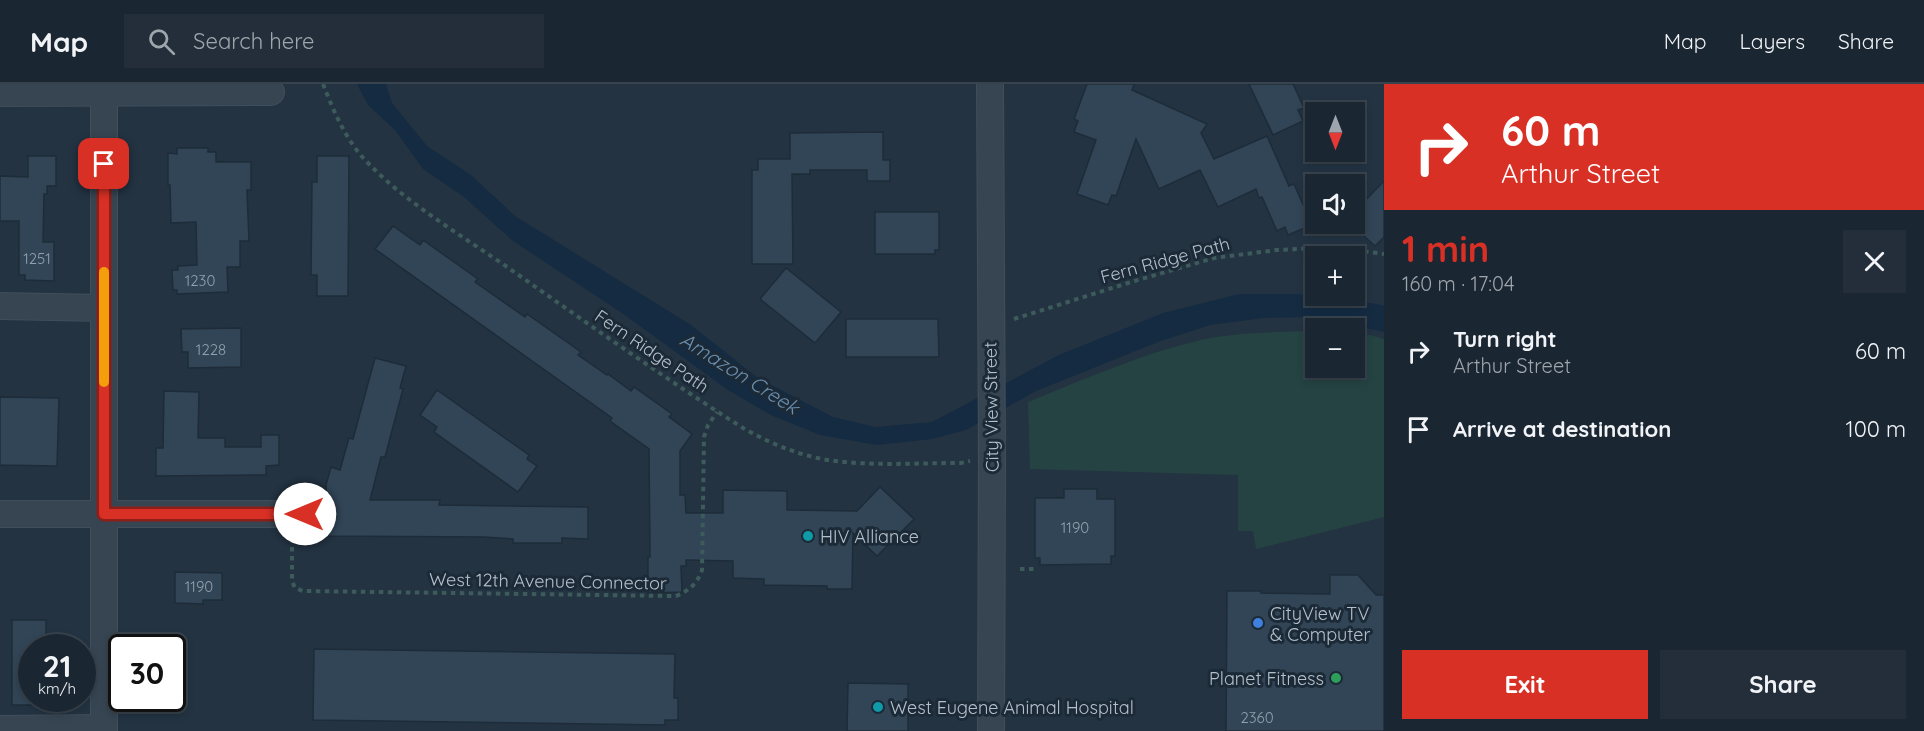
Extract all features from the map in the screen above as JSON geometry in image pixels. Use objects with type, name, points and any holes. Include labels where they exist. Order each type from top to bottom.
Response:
[{"type":"street","name":"City View Street","points":[[990,84],[991,731]]},
{"type":"street","points":[[0,729],[104,730],[104,88]]},
{"type":"street","points":[[0,93],[104,88],[271,92]]},
{"type":"street","points":[[0,306],[104,308]]},
{"type":"street","points":[[0,514],[299,514]]},
{"type":"path","name":"Fern Ridge Path","points":[[323,84],[334,113],[348,136],[367,162],[399,190],[717,412],[762,439],[793,451],[834,461],[961,463],[992,447]]},
{"type":"path","name":"Fern Ridge Path","points":[[1014,329],[1014,318],[1214,258],[1276,250],[1333,247],[1384,254]]},
{"type":"path","name":"West 12th Avenue Connector","points":[[299,514],[291,581],[295,588],[303,591],[676,596],[688,591],[698,581],[702,570],[704,437],[708,425],[717,412]]},
{"type":"path","points":[[1020,569],[1038,569]]},
{"type":"green space","points":[[1305,331],[1305,378],[1365,378],[1365,335],[1384,339],[1384,517],[1256,549],[1253,531],[1238,531],[1238,475],[1030,469],[1028,402],[1135,360],[1179,346],[1214,337]]},
{"type":"water","name":"Amazon Creek","points":[[357,84],[386,84],[392,103],[427,146],[471,175],[515,216],[691,325],[758,378],[833,417],[876,427],[932,422],[1059,355],[1163,313],[1239,294],[1305,295],[1305,306],[1365,306],[1365,302],[1377,304],[1384,306],[1384,332],[1365,328],[1365,318],[1263,318],[1210,325],[1158,342],[1036,391],[966,430],[932,439],[877,445],[820,435],[771,415],[728,390],[622,313],[513,241],[464,197],[423,169],[395,130],[368,105]]},
{"type":"building","points":[[1087,84],[1134,84],[1132,90],[1207,124],[1201,133],[1214,159],[1267,136],[1289,186],[1294,184],[1305,209],[1305,228],[1288,235],[1285,227],[1277,231],[1256,189],[1218,207],[1200,170],[1159,189],[1136,139],[1116,196],[1112,195],[1108,205],[1077,194],[1096,140],[1074,132],[1078,121],[1074,119]]},
{"type":"building","points":[[1249,84],[1293,84],[1304,108],[1298,110],[1303,121],[1273,135]]},
{"type":"building","points":[[883,132],[883,160],[890,160],[890,181],[867,181],[867,170],[810,170],[810,174],[792,174],[793,264],[752,264],[752,170],[758,170],[758,159],[790,159],[790,133]]},
{"type":"building","points":[[177,148],[208,148],[208,152],[216,152],[216,162],[251,162],[251,190],[247,190],[249,241],[240,241],[240,267],[227,267],[228,292],[177,294],[177,290],[173,290],[172,270],[178,270],[178,266],[197,265],[196,222],[171,223],[168,153],[177,154]]},
{"type":"building","points":[[28,156],[56,156],[56,186],[47,186],[47,194],[44,194],[43,242],[54,242],[54,281],[25,280],[25,275],[19,275],[19,221],[0,221],[0,176],[28,177]]},
{"type":"building","points":[[317,156],[349,156],[348,296],[317,296],[317,275],[311,275],[312,182],[317,182]]},
{"type":"building","points":[[1384,181],[1384,237],[1375,246],[1362,234],[1365,234],[1365,201]]},
{"type":"building","points":[[875,212],[939,212],[939,250],[935,250],[935,254],[875,254]]},
{"type":"building","points":[[393,226],[420,245],[423,240],[478,279],[475,282],[525,317],[527,314],[581,352],[578,355],[631,391],[634,387],[672,414],[669,417],[692,434],[680,451],[680,495],[685,495],[686,513],[723,513],[723,490],[787,491],[787,510],[857,511],[880,487],[914,519],[877,556],[853,533],[852,589],[827,589],[827,586],[764,585],[764,579],[733,578],[733,561],[686,560],[686,566],[681,566],[682,592],[648,593],[649,449],[610,421],[612,418],[375,249]]},
{"type":"building","points":[[786,268],[841,312],[815,343],[760,299]]},
{"type":"building","points":[[846,319],[938,319],[939,357],[846,357]]},
{"type":"building","points":[[241,328],[241,367],[188,368],[188,352],[182,352],[181,329]]},
{"type":"building","points":[[375,358],[406,366],[400,388],[403,389],[385,457],[381,457],[370,500],[440,500],[439,505],[588,507],[588,539],[562,538],[562,543],[513,543],[513,539],[484,537],[326,536],[326,485],[331,467],[340,470],[349,438],[353,439]]},
{"type":"building","points":[[437,390],[529,455],[527,459],[537,466],[518,492],[434,432],[437,427],[420,415]]},
{"type":"building","points":[[164,391],[199,392],[198,438],[225,438],[225,447],[261,447],[261,435],[279,435],[279,465],[266,466],[266,475],[156,476],[156,448],[163,448]]},
{"type":"building","points":[[0,397],[59,398],[57,466],[0,465]]},
{"type":"building","points":[[1064,489],[1097,489],[1097,499],[1115,499],[1115,556],[1111,556],[1111,564],[1040,565],[1040,558],[1035,558],[1035,498],[1064,498]]},
{"type":"building","points":[[175,572],[222,573],[222,600],[203,600],[203,604],[175,603]]},
{"type":"building","name":"Planet Fitness","points":[[1330,575],[1358,575],[1376,595],[1384,595],[1384,731],[1226,731],[1227,591],[1330,594]]},
{"type":"building","points":[[12,620],[46,620],[46,634],[18,634],[18,705],[12,705]]},
{"type":"building","points":[[314,649],[675,654],[674,698],[678,698],[678,720],[665,720],[665,725],[313,720]]},
{"type":"building","name":"West Eugene Animal Hospital","points":[[848,683],[908,684],[908,731],[847,731]]},
{"type":"slow traffic","points":[[104,272],[104,382]]},
{"type":"place","name":"HIV Alliance","points":[[808,536]]},
{"type":"place","name":"CityView TV & Computer","points":[[1258,623]]},
{"type":"place","name":"Planet Fitness","points":[[1336,678]]},
{"type":"place","name":"West Eugene Animal Hospital","points":[[878,707]]},
{"type":"route","points":[[104,164],[104,514],[305,514]]}]
